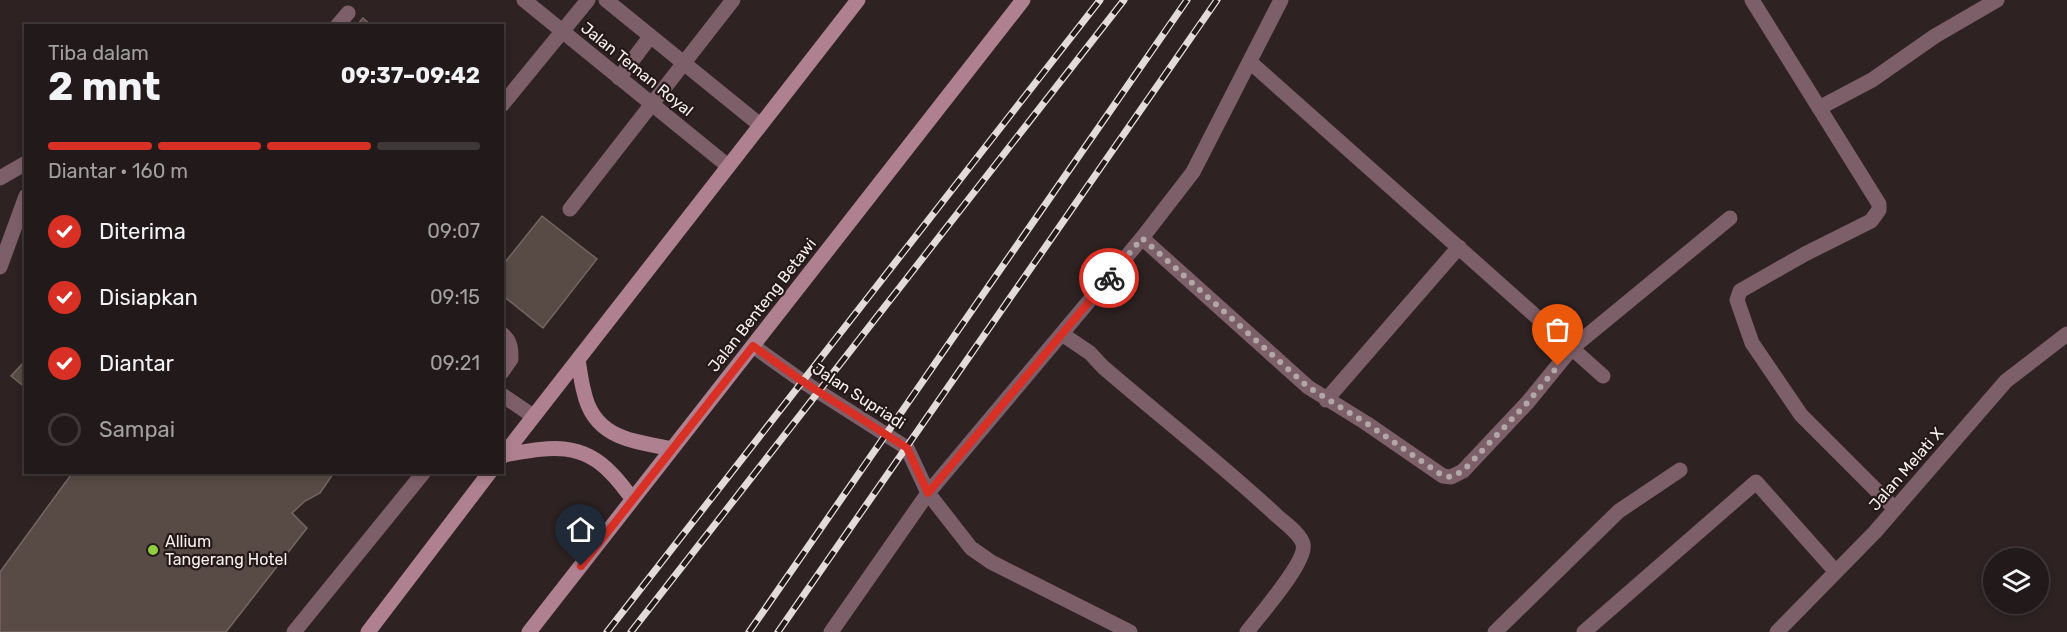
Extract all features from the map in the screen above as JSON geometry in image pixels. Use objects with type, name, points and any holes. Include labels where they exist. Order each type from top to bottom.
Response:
[{"type":"main road","points":[[504,455],[858,0]]},
{"type":"main road","name":"Jalan Benteng Betawi","points":[[529,632],[1023,0]]},
{"type":"main road","points":[[578,360],[584,394],[592,413],[602,426],[617,437],[672,448]]},
{"type":"main road","points":[[504,456],[547,448],[575,449],[596,459],[613,474],[633,499]]},
{"type":"main road","points":[[368,632],[488,474]]},
{"type":"street","name":"Jalan Teman Royal","points":[[524,0],[728,166]]},
{"type":"street","points":[[504,103],[588,0]]},
{"type":"street","name":"Jalan Teman Royal","points":[[606,0],[759,125]]},
{"type":"street","points":[[570,209],[733,0]]},
{"type":"street","points":[[831,632],[928,493],[1142,238],[1193,172],[1281,0]]},
{"type":"street","points":[[1752,0],[1879,204],[1880,210],[1870,221],[1740,291],[1737,300],[1752,343],[1801,415],[1895,509]]},
{"type":"street","points":[[1819,108],[1872,80],[1935,36],[1997,0]]},
{"type":"street","points":[[339,24],[348,13]]},
{"type":"street","points":[[619,78],[650,37]]},
{"type":"street","points":[[1250,62],[1603,376]]},
{"type":"street","points":[[0,178],[24,164]]},
{"type":"street","points":[[0,267],[24,201]]},
{"type":"street","points":[[1142,238],[1308,387],[1366,423],[1443,476],[1451,477],[1463,471],[1528,402],[1572,348],[1730,218]]},
{"type":"street","points":[[1326,400],[1459,248]]},
{"type":"street","points":[[1062,334],[1090,353],[1103,367],[1258,498],[1296,534],[1303,544],[1302,555],[1276,597],[1247,632]]},
{"type":"street","name":"Jalan Melati X","points":[[1776,632],[1895,509],[2006,381],[2067,334]]},
{"type":"street","points":[[504,336],[511,348],[507,356]]},
{"type":"street","name":"Jalan Supriadi","points":[[753,346],[802,381],[907,448],[928,493],[971,548],[991,562],[1130,632]]},
{"type":"street","points":[[504,396],[533,416]]},
{"type":"street","points":[[1495,632],[1619,511],[1680,470]]},
{"type":"street","points":[[294,632],[421,474]]},
{"type":"street","points":[[1584,632],[1756,482],[1836,572]]},
{"type":"building","points":[[363,18],[370,24],[358,24]]},
{"type":"building","points":[[542,216],[597,259],[543,328],[504,297],[504,264]]},
{"type":"building","points":[[24,362],[24,386],[11,376]]},
{"type":"building","name":"Allium Tangerang Hotel","points":[[72,474],[333,474],[320,493],[305,501],[292,513],[307,528],[226,632],[0,632],[0,572]]},
{"type":"railway","points":[[607,632],[1100,0]]},
{"type":"railway","points":[[631,632],[1124,0]]},
{"type":"railway","points":[[749,632],[1187,0]]},
{"type":"railway","points":[[778,632],[1217,0]]},
{"type":"way so far","points":[[1109,278],[1142,238],[1308,387],[1388,437],[1443,476],[1451,477],[1463,471],[1528,402],[1558,366]]},
{"type":"place","name":"Allium Tangerang Hotel","points":[[153,550]]},
{"type":"route","points":[[581,566],[753,346],[802,381],[907,448],[928,493],[1109,278]]}]
